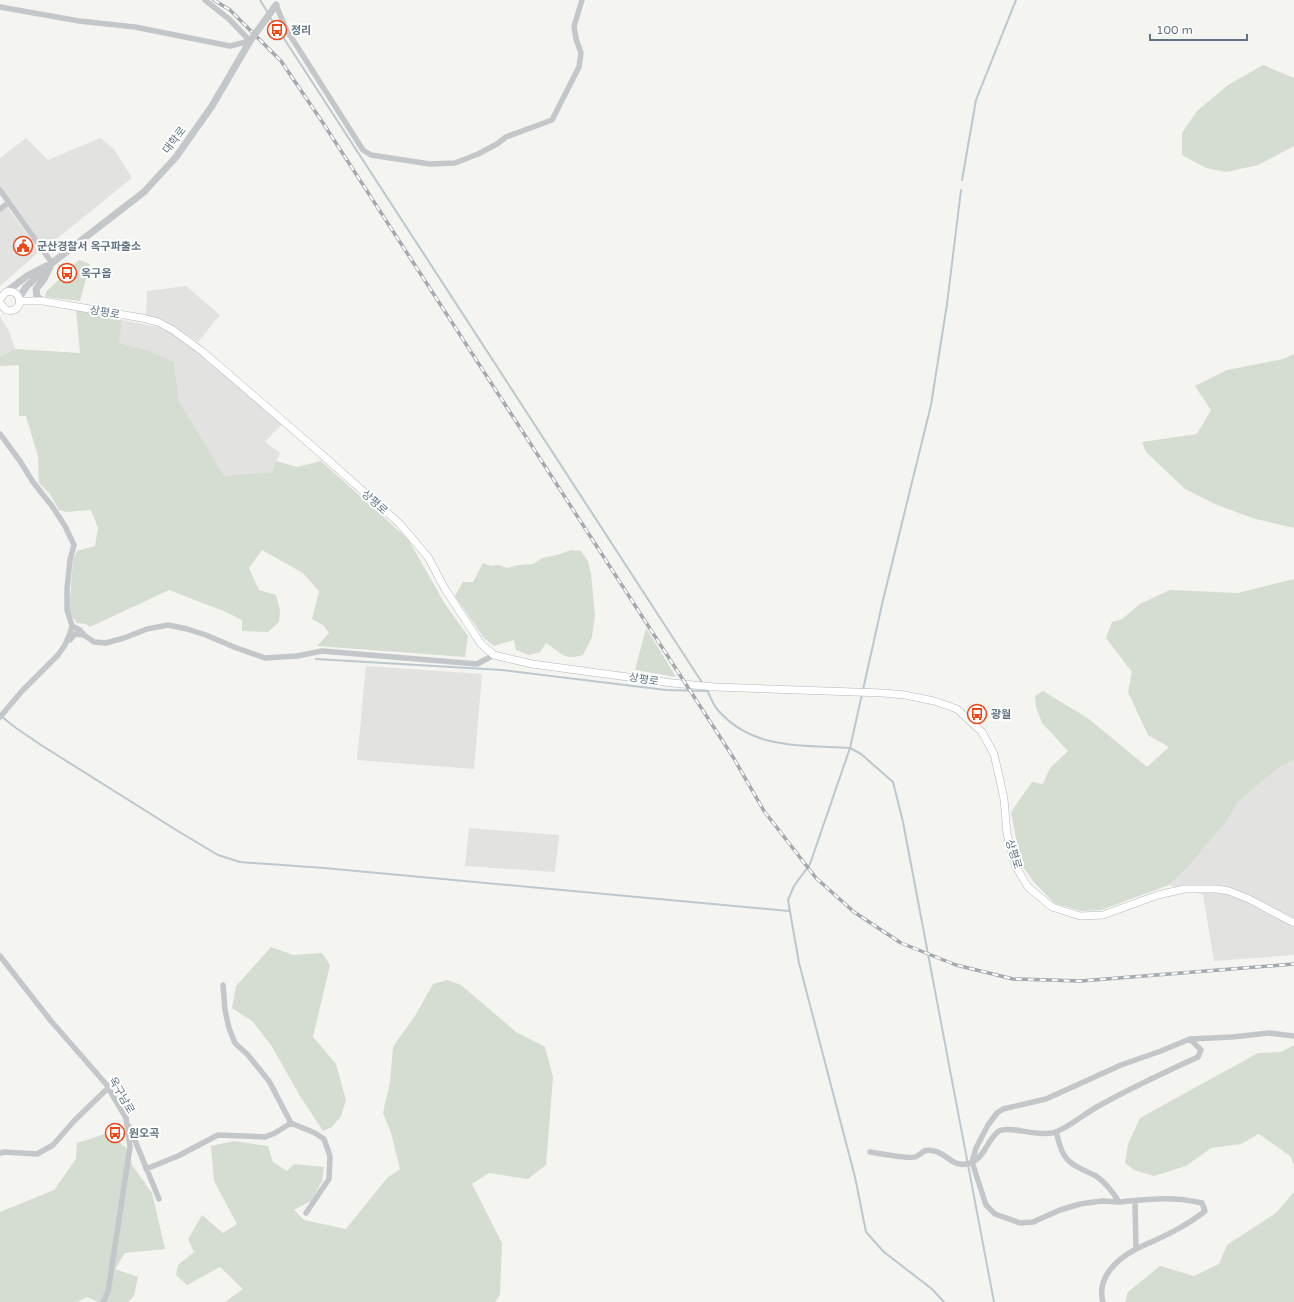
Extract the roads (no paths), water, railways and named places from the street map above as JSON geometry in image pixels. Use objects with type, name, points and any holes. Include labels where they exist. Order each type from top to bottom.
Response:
[{"type":"main road","points":[[0,304],[3,309],[9,311],[18,308],[19,300],[17,295],[12,292],[2,295]]},
{"type":"main road","name":"상평로","points":[[19,300],[43,301],[158,322],[180,334],[319,452],[400,524],[428,557],[445,589],[481,644],[494,655],[532,664],[695,685],[905,695],[934,701],[957,709],[982,732],[994,754],[1004,799],[1007,834],[1015,865],[1028,887],[1052,907],[1080,916],[1103,916],[1158,895],[1184,889],[1217,889],[1230,891],[1250,899],[1294,923]]},
{"type":"street","points":[[0,7],[79,21],[135,27],[230,46],[250,41],[230,19],[205,0]]},
{"type":"street","points":[[277,2],[286,29],[363,150],[371,155],[430,164],[455,163],[478,154],[497,144],[506,137],[552,120],[579,67],[581,53],[576,39],[574,26],[582,0]]},
{"type":"street","name":"대학로","points":[[19,300],[26,287],[52,264],[144,192],[176,157],[212,106],[250,41],[277,2]]},
{"type":"street","points":[[0,190],[52,264],[44,279],[36,289],[37,297],[43,301]]},
{"type":"street","points":[[0,209],[8,203]]},
{"type":"street","name":"대학로","points":[[2,295],[34,271],[52,264]]},
{"type":"street","points":[[0,313],[9,311]]},
{"type":"street","points":[[0,434],[33,482],[52,506],[65,526],[74,546],[70,560],[66,610],[72,626],[65,645]]},
{"type":"street","points":[[72,626],[80,630],[94,642],[106,643],[124,638],[147,628],[168,625],[187,629],[239,650],[265,658],[297,656],[322,651],[477,664],[494,655]]},
{"type":"street","points":[[2,715],[22,691],[58,655],[75,634],[84,635]]},
{"type":"street","name":"옥구남로","points":[[0,956],[51,1021],[108,1088],[126,1118],[130,1147],[108,1292],[104,1302]]},
{"type":"street","points":[[223,985],[225,1010],[229,1028],[236,1043],[269,1081],[291,1123],[315,1133],[324,1139],[330,1156],[329,1179],[306,1213]]},
{"type":"street","points":[[1103,1302],[1101,1297],[1104,1279],[1112,1267],[1125,1254],[1180,1229],[1193,1221],[1205,1211],[1202,1203],[1188,1200],[1159,1198],[1119,1202],[1102,1201],[1080,1204],[1053,1213],[1033,1222],[1020,1224],[995,1214],[986,1205],[972,1162],[976,1148],[988,1125],[1002,1109],[1046,1099],[1121,1065],[1190,1039],[1269,1033],[1294,1036]]},
{"type":"street","points":[[870,1152],[914,1157],[923,1150],[935,1151],[957,1164],[965,1165],[981,1157],[1000,1131],[1007,1129],[1034,1134],[1056,1132],[1095,1108],[1198,1057],[1201,1050],[1190,1039]]},
{"type":"street","points":[[0,1153],[37,1154],[53,1145],[74,1121],[108,1088]]},
{"type":"street","points":[[126,1118],[159,1199]]},
{"type":"street","points":[[146,1169],[178,1156],[218,1135],[265,1137],[275,1133],[291,1123]]},
{"type":"street","points":[[1056,1132],[1063,1153],[1068,1161],[1097,1177],[1111,1189],[1119,1202]]},
{"type":"street","points":[[1135,1200],[1136,1249]]},
{"type":"waterway","points":[[260,0],[268,13]]},
{"type":"waterway","points":[[962,180],[976,100],[1016,0]]},
{"type":"waterway","points":[[270,17],[703,684]]},
{"type":"waterway","points":[[944,1302],[932,1289],[884,1252],[866,1232],[855,1177],[799,963],[788,900],[794,886],[810,864],[850,748],[883,600],[931,405],[947,304],[961,190]]},
{"type":"waterway","points":[[316,659],[502,670],[666,690],[707,691]]},
{"type":"waterway","points":[[706,688],[717,709],[745,732],[761,739],[778,743],[850,748],[861,754],[893,782],[903,822],[994,1302]]},
{"type":"waterway","points":[[1,716],[41,745],[181,833],[218,855],[240,862],[324,868],[789,911]]},
{"type":"railway","points":[[214,0],[230,10],[281,61],[323,123],[733,757],[764,811],[816,878],[854,912],[901,943],[956,965],[1013,979],[1081,981],[1294,964]]},
{"type":"place","name":"정리","points":[[277,30]]},
{"type":"place","name":"군산경찰서 옥구파출소","points":[[23,246]]},
{"type":"place","name":"옥구읍","points":[[67,273]]},
{"type":"place","name":"광월","points":[[977,714]]},
{"type":"place","name":"원오곡","points":[[115,1133]]}]
